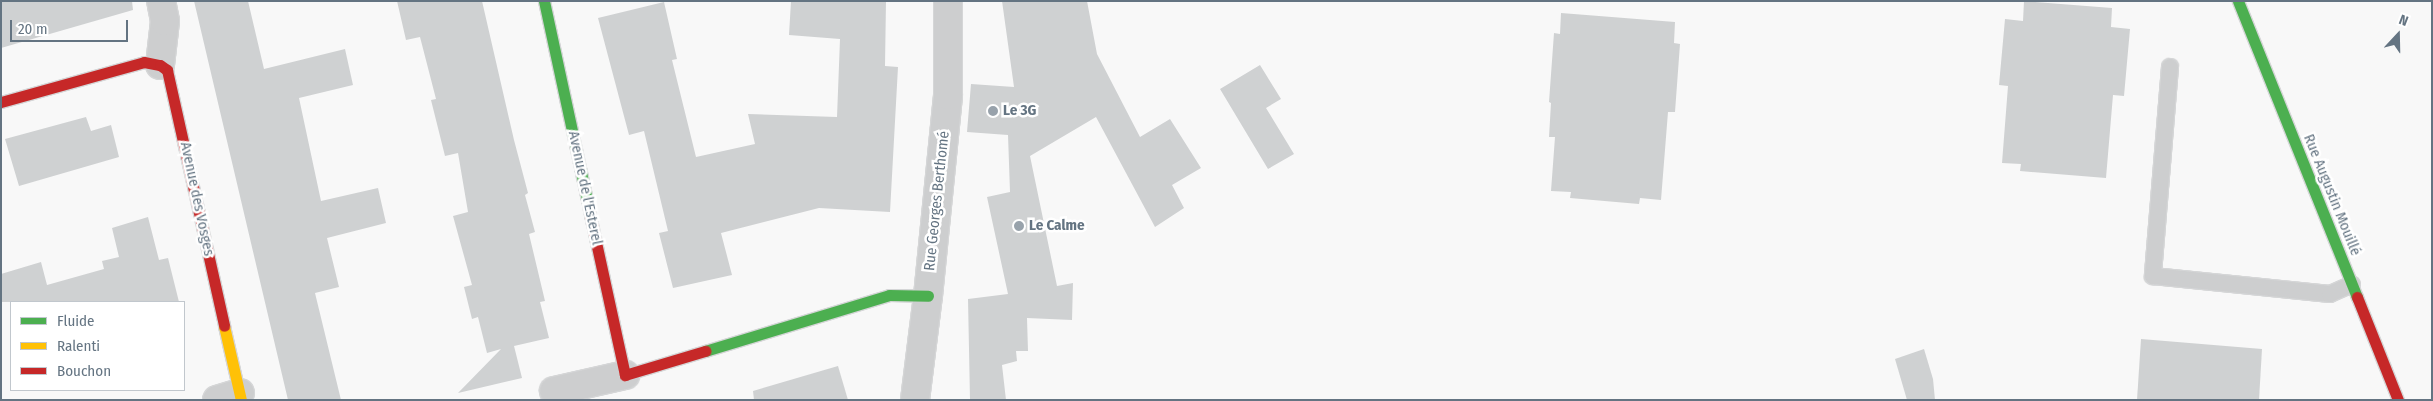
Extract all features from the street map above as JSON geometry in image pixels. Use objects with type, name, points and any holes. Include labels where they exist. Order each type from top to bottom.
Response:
[{"type":"street","points":[[1,102],[144,62],[160,64],[165,21],[161,1]]},
{"type":"street","name":"Avenue de l'Esterel","points":[[544,1],[625,375]]},
{"type":"street","name":"Rue Georges Berthomé","points":[[914,400],[928,296],[948,95],[948,1]]},
{"type":"street","name":"Rue Augustin Mouillé","points":[[2238,1],[2398,400]]},
{"type":"street","name":"Avenue des Vosges","points":[[160,64],[167,70],[170,78],[233,398]]},
{"type":"street","points":[[554,391],[625,375],[889,295],[928,296]]},
{"type":"lane","points":[[2170,67],[2154,276],[2330,294],[2352,284]]},
{"type":"building","points":[[1,1],[132,1],[133,10],[1,48]]},
{"type":"building","points":[[194,1],[248,1],[264,69],[345,49],[353,85],[299,98],[321,201],[378,188],[386,223],[327,238],[339,287],[315,293],[341,400],[288,400]]},
{"type":"building","points":[[397,1],[482,1],[528,193],[525,195],[535,232],[529,234],[545,301],[540,302],[549,338],[514,346],[522,378],[458,393],[501,349],[487,353],[478,317],[472,319],[464,287],[472,285],[453,216],[468,212],[458,153],[445,156],[431,100],[436,99],[420,37],[406,40]]},
{"type":"building","points":[[791,1],[886,1],[885,66],[898,67],[890,212],[819,208],[721,233],[732,275],[673,288],[659,233],[668,231],[644,131],[629,135],[598,18],[664,2],[677,59],[672,60],[696,157],[755,144],[748,114],[837,117],[840,39],[789,35]]},
{"type":"building","points":[[1002,1],[1087,1],[1097,54],[1140,137],[1170,119],[1201,168],[1172,185],[1184,208],[1155,227],[1096,117],[1030,156],[1057,286],[1073,283],[1072,320],[1027,318],[1028,351],[1016,351],[1017,361],[1002,365],[1006,400],[970,400],[968,299],[1008,294],[987,197],[1010,192],[1008,135],[967,132],[971,84],[1014,87]]},
{"type":"building","points":[[2024,1],[2112,8],[2111,27],[2130,29],[2124,96],[2113,95],[2106,178],[2020,171],[2021,164],[2002,163],[2008,86],[1999,85],[2005,19],[2023,21]]},
{"type":"building","points":[[1561,13],[1675,22],[1674,43],[1680,44],[1675,112],[1668,112],[1661,200],[1640,198],[1639,204],[1570,198],[1571,192],[1551,191],[1555,137],[1549,137],[1551,103],[1549,102],[1554,33],[1560,34]]},
{"type":"building","points":[[1260,65],[1281,99],[1266,108],[1294,154],[1268,169],[1220,89]]},
{"type":"building","points":[[86,117],[91,131],[111,125],[119,157],[19,186],[5,139]]},
{"type":"building","points":[[148,217],[159,260],[168,258],[179,301],[1,302],[1,274],[41,262],[47,285],[104,269],[102,261],[119,257],[112,228]]},
{"type":"building","points":[[2141,339],[2262,349],[2259,400],[2137,400]]},
{"type":"building","points":[[1924,349],[1933,379],[1935,400],[1907,400],[1895,359]]},
{"type":"building","points":[[838,366],[848,400],[754,400],[753,391]]},
{"type":"traffic: fast","points":[[544,1],[589,210]]},
{"type":"traffic: fast","points":[[2238,1],[2357,297]]},
{"type":"traffic: fast","points":[[705,351],[889,295],[928,296]]},
{"type":"traffic: slow","points":[[224,326],[241,400]]},
{"type":"traffic: jam","points":[[1,102],[144,62],[160,65],[167,70],[224,326]]},
{"type":"traffic: jam","points":[[589,210],[625,375],[705,351]]},
{"type":"traffic: jam","points":[[2357,297],[2398,400]]},
{"type":"place","name":"Le 3G","points":[[993,111]]},
{"type":"place","name":"Le Calme","points":[[1019,226]]}]
